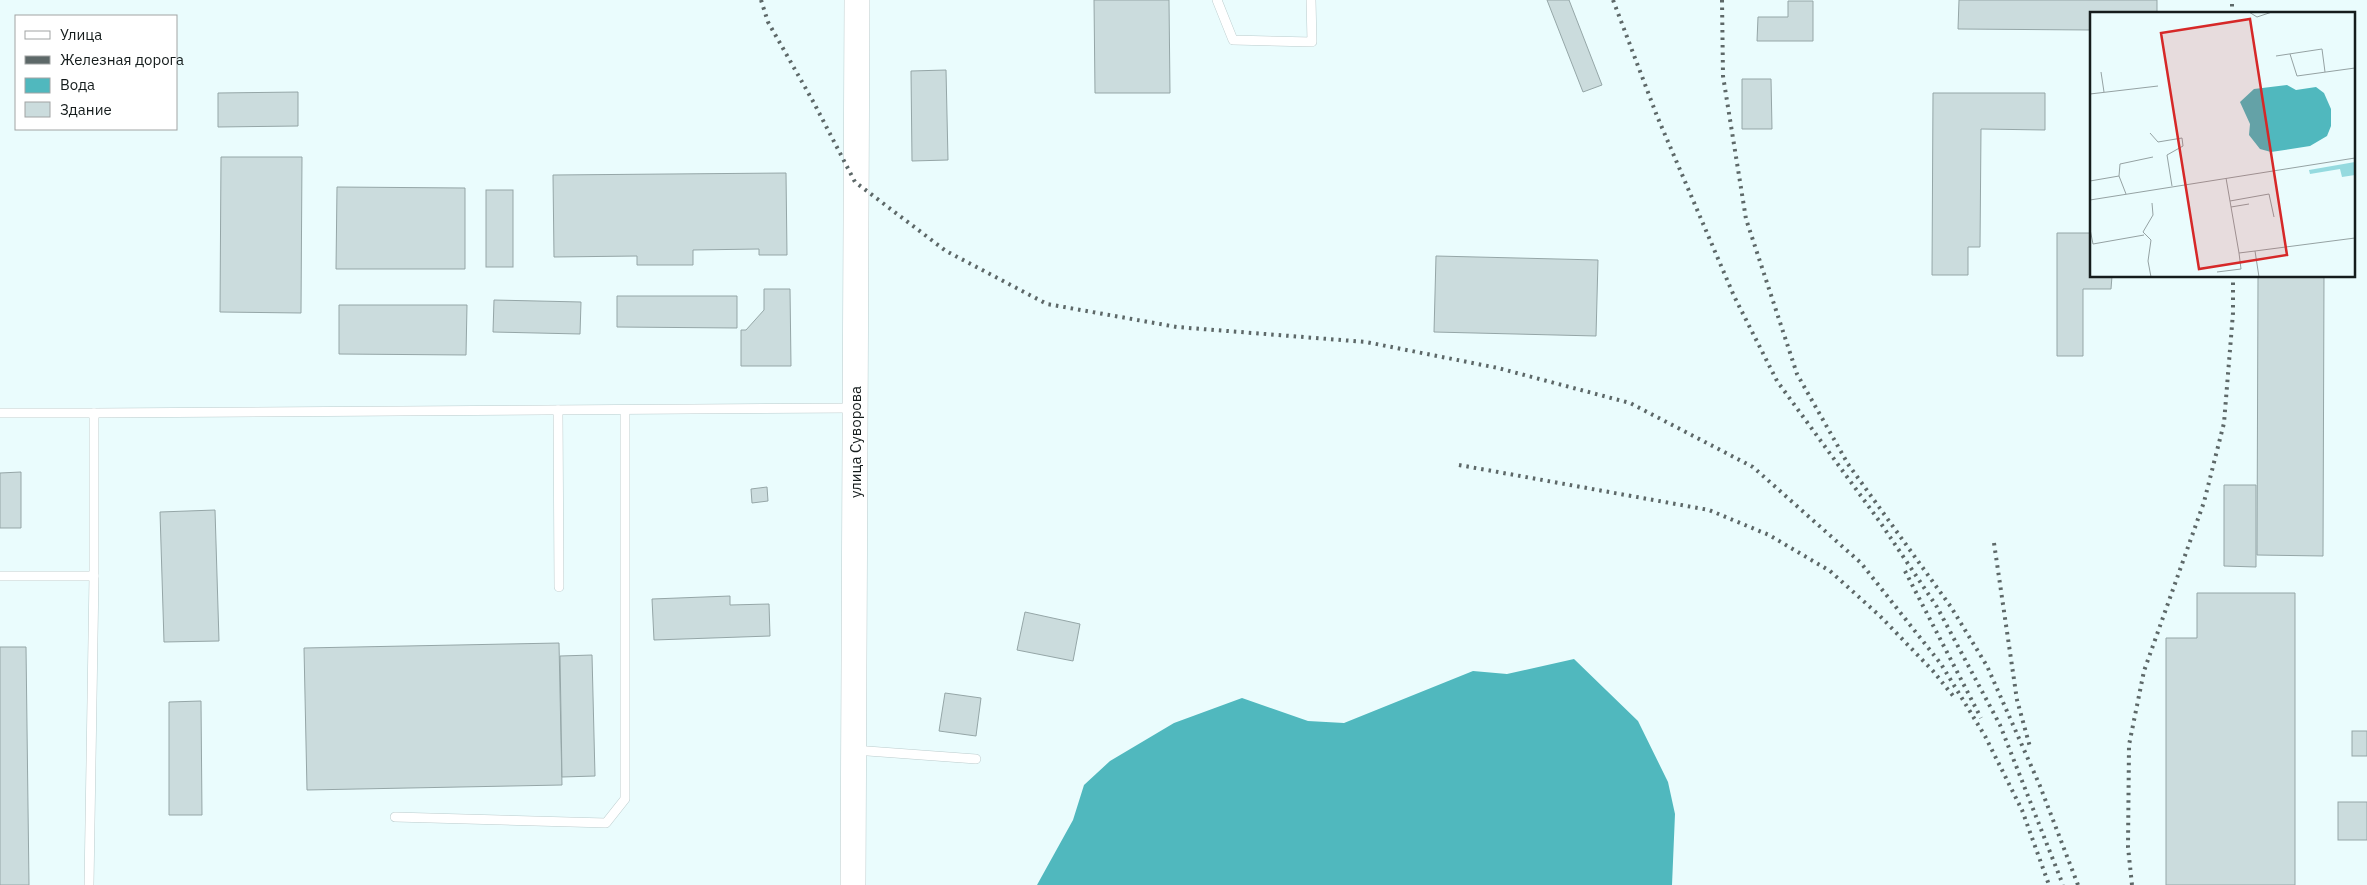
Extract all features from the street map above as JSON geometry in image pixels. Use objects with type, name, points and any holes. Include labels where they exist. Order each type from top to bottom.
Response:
[{"type":"main road","name":"улица Суворова","points":[[853,885],[857,0]]},
{"type":"lane","points":[[1218,0],[1233,40],[1312,42],[1311,0]]},
{"type":"lane","points":[[0,413],[855,408]]},
{"type":"lane","points":[[558,410],[559,587]]},
{"type":"lane","points":[[395,816],[606,823],[625,799],[625,410]]},
{"type":"lane","points":[[89,885],[94,576],[94,413]]},
{"type":"lane","points":[[0,576],[94,576]]},
{"type":"lane","points":[[854,750],[976,759]]},
{"type":"water","points":[[1574,659],[1638,721],[1668,782],[1675,814],[1672,885],[1037,885],[1073,820],[1084,785],[1110,761],[1174,723],[1242,698],[1308,721],[1344,723],[1473,671],[1507,674]]},
{"type":"building","points":[[1094,0],[1169,0],[1170,93],[1095,93]]},
{"type":"building","points":[[1547,0],[1569,0],[1602,85],[1583,92]]},
{"type":"building","points":[[1959,0],[2157,0],[2157,12],[2090,12],[2090,30],[1958,29]]},
{"type":"building","points":[[1788,1],[1813,1],[1813,41],[1757,41],[1758,17],[1788,17]]},
{"type":"building","points":[[946,70],[948,160],[912,161],[911,71]]},
{"type":"building","points":[[1742,79],[1771,79],[1772,129],[1742,129]]},
{"type":"building","points":[[298,92],[298,126],[218,127],[218,93]]},
{"type":"building","points":[[1933,93],[2045,93],[2045,130],[1981,129],[1980,247],[1968,247],[1968,275],[1932,275]]},
{"type":"building","points":[[221,157],[302,157],[301,313],[220,312]]},
{"type":"building","points":[[786,173],[787,255],[759,255],[759,249],[693,250],[693,265],[637,265],[637,256],[554,257],[553,175]]},
{"type":"building","points":[[337,187],[465,188],[465,269],[336,269]]},
{"type":"building","points":[[486,190],[513,190],[513,267],[486,267]]},
{"type":"building","points":[[2057,233],[2090,233],[2090,278],[2112,278],[2111,289],[2083,289],[2083,356],[2057,356]]},
{"type":"building","points":[[1436,256],[1598,260],[1596,336],[1434,332]]},
{"type":"building","points":[[2258,278],[2324,278],[2323,556],[2257,555]]},
{"type":"building","points":[[764,289],[790,289],[791,366],[741,366],[741,330],[746,330],[764,310]]},
{"type":"building","points":[[617,296],[737,296],[737,328],[617,327]]},
{"type":"building","points":[[494,300],[581,302],[580,334],[493,332]]},
{"type":"building","points":[[339,305],[467,305],[466,355],[339,354]]},
{"type":"building","points":[[21,472],[21,528],[0,528],[0,473]]},
{"type":"building","points":[[2224,485],[2256,485],[2256,567],[2224,566]]},
{"type":"building","points":[[767,487],[768,501],[752,503],[751,489]]},
{"type":"building","points":[[215,510],[219,641],[164,642],[160,512]]},
{"type":"building","points":[[2197,593],[2295,593],[2295,885],[2166,885],[2166,638],[2197,638]]},
{"type":"building","points":[[730,596],[730,605],[769,604],[770,636],[654,640],[652,599]]},
{"type":"building","points":[[1025,612],[1080,624],[1073,661],[1017,650]]},
{"type":"building","points":[[559,643],[562,785],[307,790],[304,648]]},
{"type":"building","points":[[0,647],[26,647],[29,885],[0,885]]},
{"type":"building","points":[[592,655],[595,776],[562,777],[560,656]]},
{"type":"building","points":[[945,693],[981,698],[976,736],[939,731]]},
{"type":"building","points":[[201,701],[202,815],[169,815],[169,702]]},
{"type":"building","points":[[2352,731],[2367,731],[2367,756],[2352,756]]},
{"type":"building","points":[[2338,802],[2367,802],[2367,840],[2338,840]]},
{"type":"railway","points":[[761,0],[768,22],[814,103],[855,182],[946,251],[1047,304],[1177,327],[1366,342],[1498,368],[1630,403],[1753,467],[1861,563],[1941,664],[1985,736],[2022,810],[2049,885]]},
{"type":"railway","points":[[1613,0],[1657,116],[1734,296],[1777,381],[1880,522],[1937,607],[2000,725],[2063,885]]},
{"type":"railway","points":[[1722,0],[1723,76],[1746,219],[1797,374],[1848,464],[1951,607],[1987,666],[2040,786],[2078,885]]},
{"type":"railway","points":[[2232,0],[2232,12]]},
{"type":"railway","points":[[2132,885],[2128,847],[2129,745],[2144,671],[2204,502],[2224,423],[2233,313],[2233,278]]},
{"type":"railway","points":[[1459,465],[1709,510],[1769,535],[1830,571],[1880,616],[1933,671],[1954,697]]},
{"type":"railway","points":[[1994,543],[2017,700],[2030,747]]},
{"type":"railway","points":[[1905,571],[1981,718]]}]
